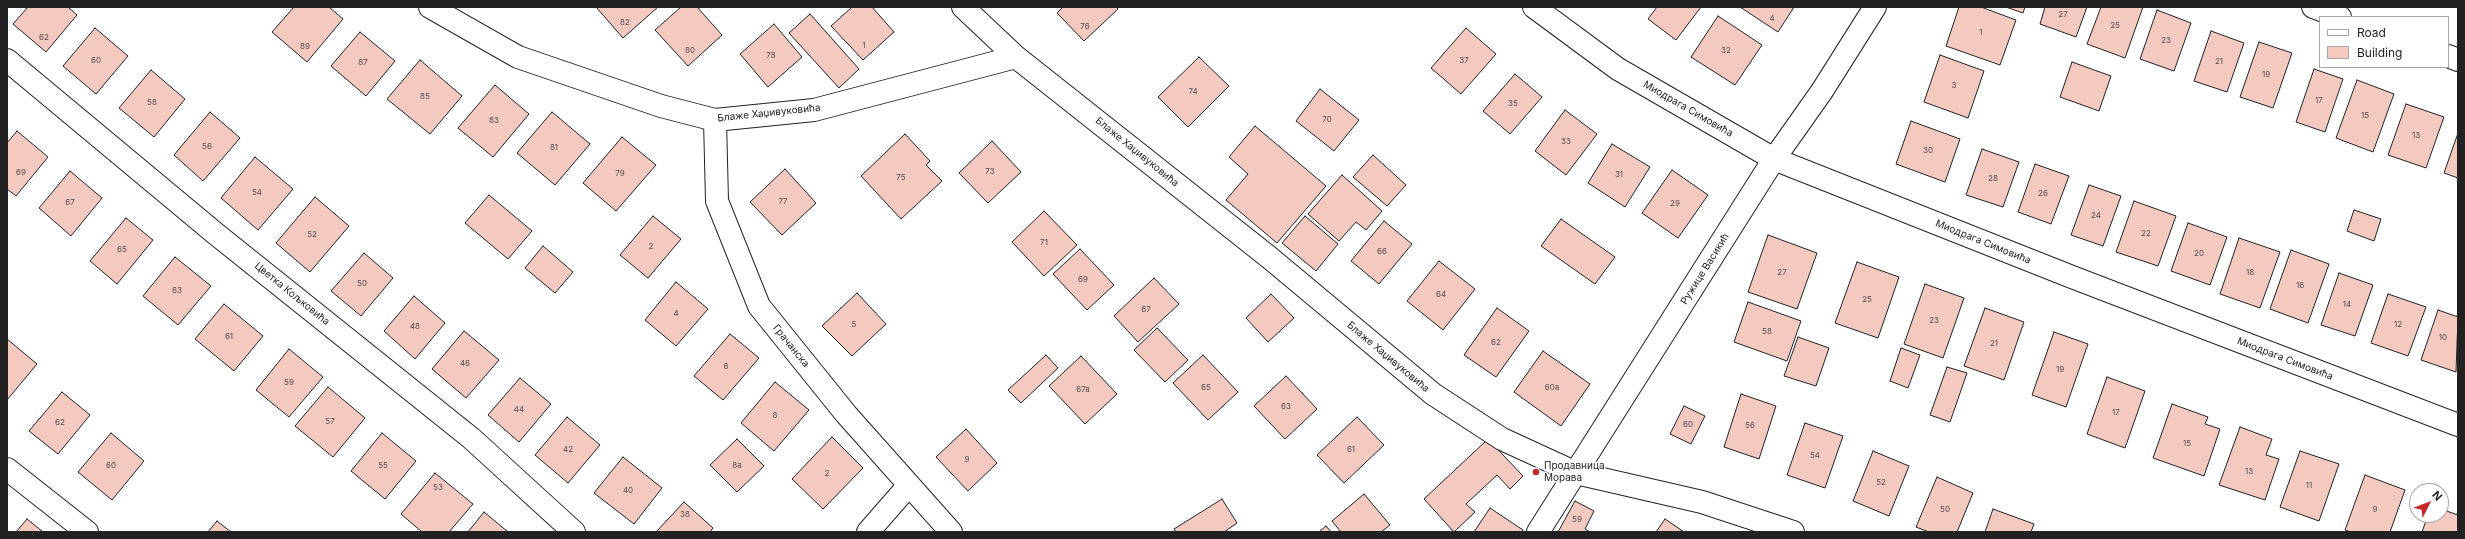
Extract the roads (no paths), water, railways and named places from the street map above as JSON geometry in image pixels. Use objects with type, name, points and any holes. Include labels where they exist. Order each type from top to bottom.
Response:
[{"type":"street","name":"Блаже Хаџивуковића","points":[[430,7],[518,57],[661,106],[715,120],[814,110],[1016,57],[1270,258],[1433,394],[1502,438],[1576,473],[1702,502],[1793,532]]},
{"type":"street","points":[[963,7],[1016,57]]},
{"type":"street","name":"Миодрага Симовића","points":[[1534,7],[1618,69],[1774,159],[2072,278],[2458,425]]},
{"type":"street","name":"Ружице Васикић","points":[[1538,532],[1774,159],[1822,91],[1875,7]]},
{"type":"street","points":[[2312,7],[2337,16]]},
{"type":"street","name":"Цветка Кољковића","points":[[7,60],[216,234],[471,438],[574,532]]},
{"type":"street","name":"Грачанска","points":[[715,120],[717,201],[759,306],[846,414],[951,532]]},
{"type":"street","points":[[7,469],[87,532]]},
{"type":"street","points":[[868,532],[909,485]]},
{"type":"place","name":"Продавница Морава","points":[[1536,472]]}]
